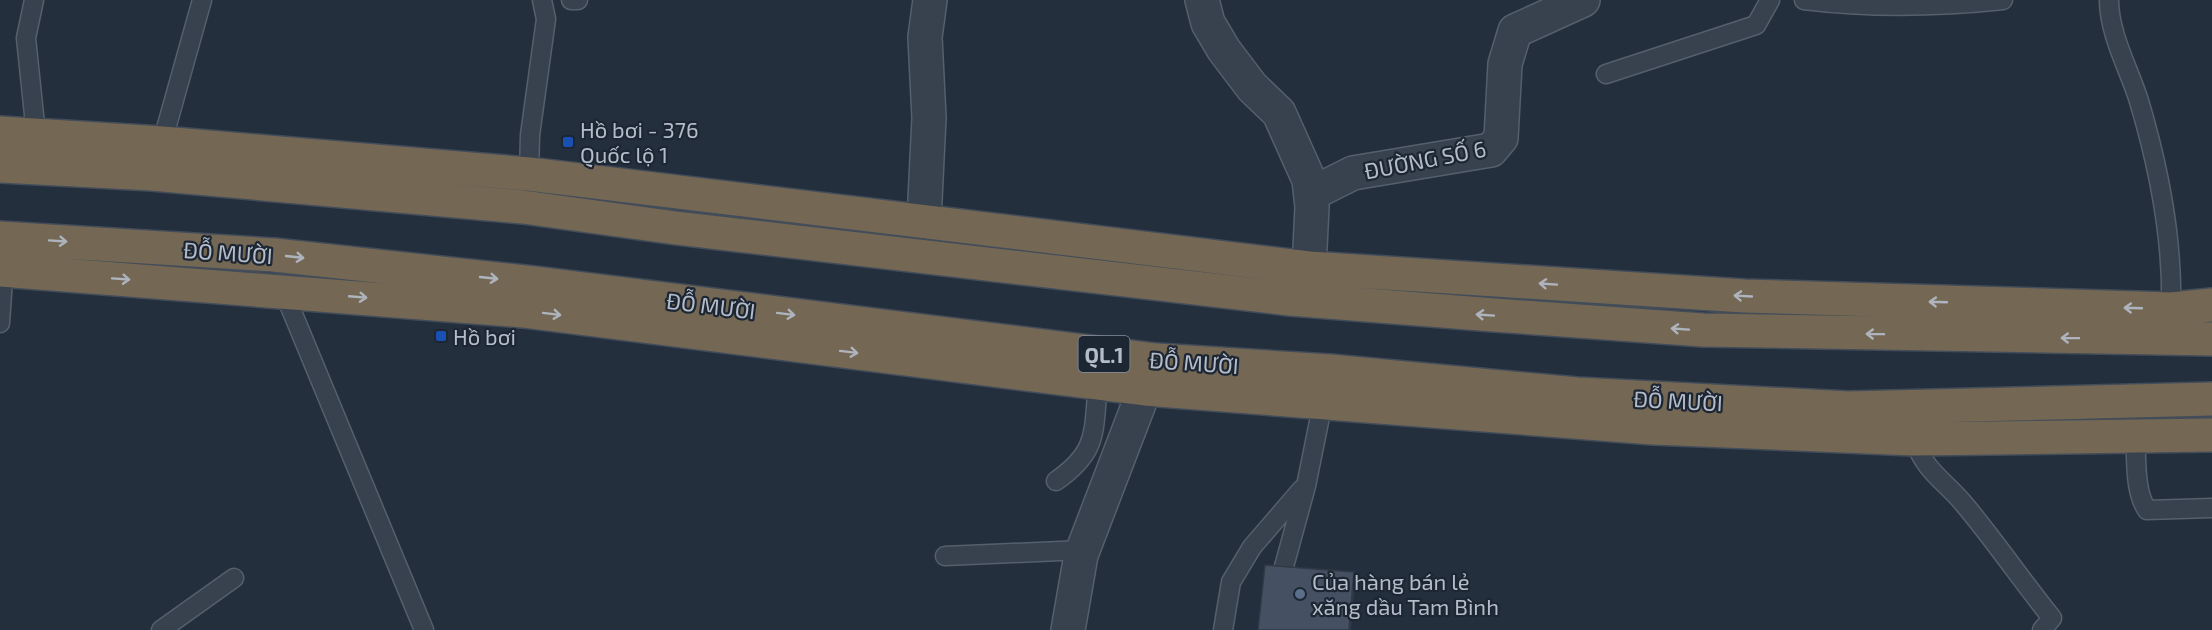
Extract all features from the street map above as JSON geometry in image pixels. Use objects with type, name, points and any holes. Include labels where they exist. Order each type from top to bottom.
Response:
[{"type":"highway","points":[[0,133],[162,143],[529,174],[1309,268],[1744,296],[2171,309],[2212,305]]},
{"type":"highway","points":[[0,166],[152,174],[523,207],[676,228],[1290,299],[1494,315],[1704,330],[2212,339]]},
{"type":"highway","name":"ĐỖ MƯỜI","points":[[3,238],[285,256],[534,283],[1151,375],[1323,403],[1653,428],[1914,439],[2212,435]]},
{"type":"highway","name":"ĐỖ MƯỜI","points":[[2,270],[283,290],[522,311],[1098,384],[1151,375],[1330,371],[1527,390],[1849,408],[2212,399]]},
{"type":"highway","points":[[1491,415],[1527,390]]},
{"type":"street","points":[[924,220],[929,118],[925,37],[930,0]]},
{"type":"street","points":[[1202,0],[1208,23],[1224,50],[1252,87],[1279,112],[1309,180],[1311,194],[1309,268]]},
{"type":"street","name":"ĐƯỜNG SỐ 6","points":[[1311,194],[1353,173],[1491,150],[1501,138],[1505,64],[1515,31],[1582,0]]},
{"type":"street","points":[[1068,630],[1083,550],[1151,375]]},
{"type":"lane","points":[[34,0],[26,38],[36,134]]},
{"type":"lane","points":[[162,143],[202,0]]},
{"type":"lane","points":[[529,174],[531,135],[546,19],[543,0]]},
{"type":"lane","points":[[571,0],[578,0]]},
{"type":"lane","points":[[1606,74],[1756,26],[1770,0]]},
{"type":"lane","points":[[1804,0],[1845,5],[1895,5],[2003,0]]},
{"type":"lane","points":[[2109,0],[2112,19],[2139,102],[2167,222],[2171,309]]},
{"type":"lane","points":[[0,323],[3,238]]},
{"type":"lane","points":[[283,290],[424,630]]},
{"type":"lane","points":[[1282,574],[1306,486],[1330,371]]},
{"type":"lane","points":[[1056,481],[1078,466],[1091,447],[1098,384]]},
{"type":"lane","points":[[2135,436],[2138,487],[2141,502],[2147,510],[2212,508]]},
{"type":"lane","points":[[1914,439],[1920,458],[1939,481],[1963,502],[2052,618],[2042,630]]},
{"type":"lane","points":[[1222,630],[1231,582],[1252,547],[1306,486]]},
{"type":"lane","points":[[945,556],[1083,550]]},
{"type":"lane","points":[[160,630],[234,578]]},
{"type":"building","points":[[1265,565],[1354,572],[1349,630],[1258,630]]},
{"type":"place","name":"Hồ bơi - 376 Quốc lộ 1","points":[[568,142]]},
{"type":"place","name":"Hồ bơi","points":[[441,336]]},
{"type":"place","name":"Của hàng bán lẻ xăng dầu Tam Bình","points":[[1300,594]]}]
